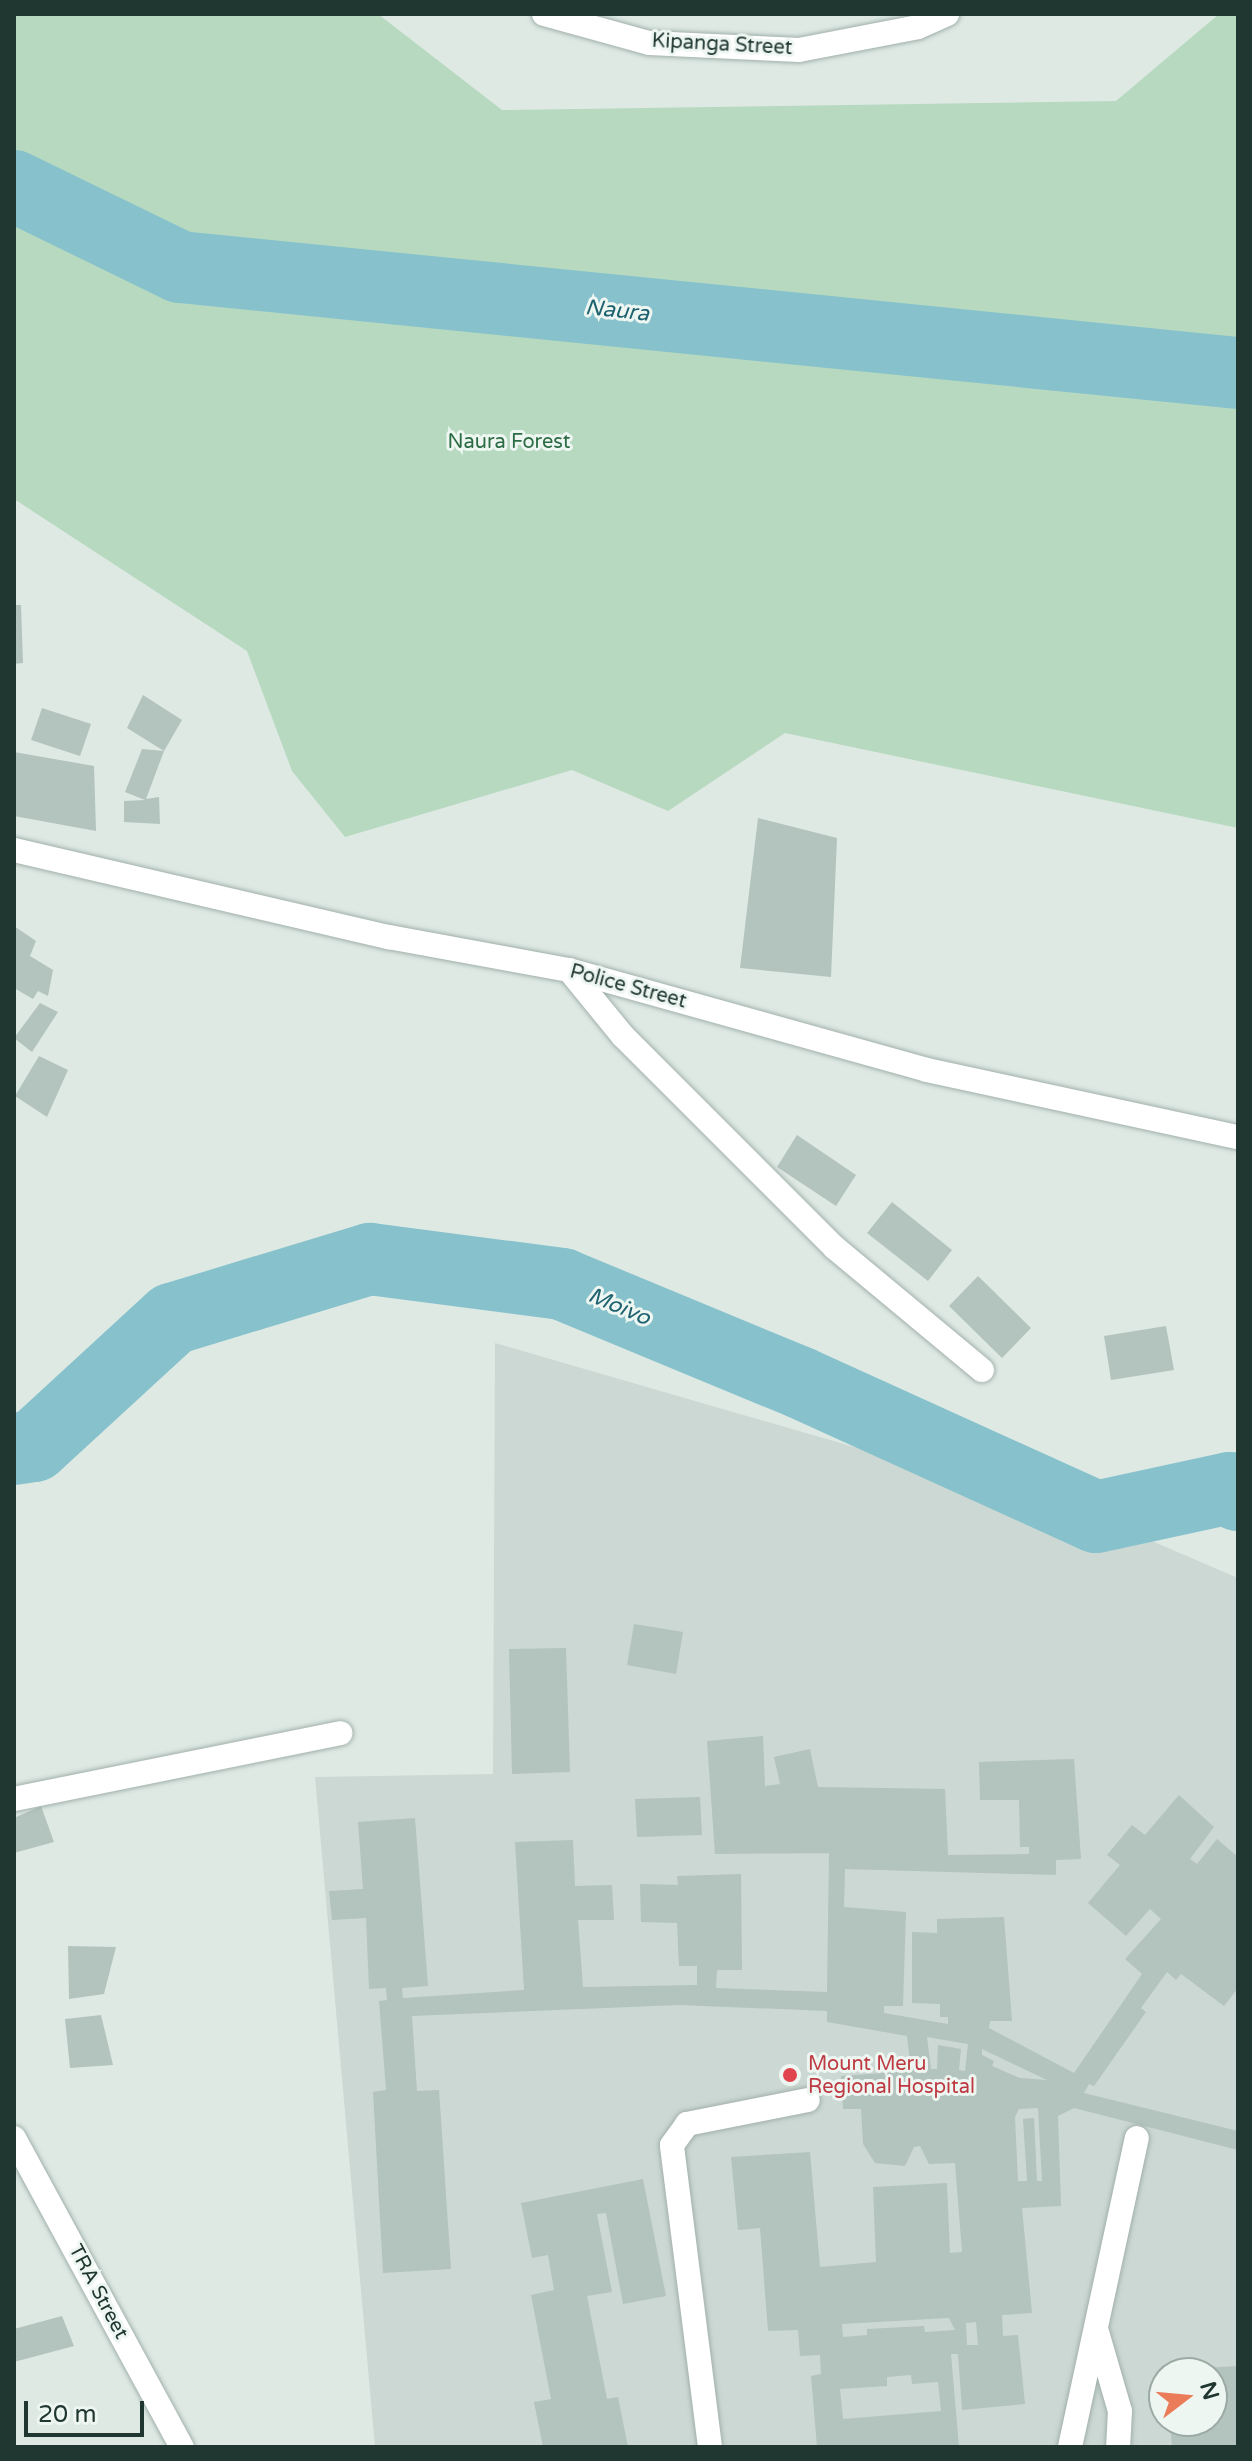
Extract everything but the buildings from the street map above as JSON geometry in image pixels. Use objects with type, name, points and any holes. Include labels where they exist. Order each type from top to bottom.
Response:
[{"type":"street","name":"Kipanga Street","points":[[544,14],[649,43],[799,50],[918,27],[947,14]]},
{"type":"street","name":"Police Street","points":[[14,850],[389,937],[569,970],[927,1070],[1238,1137]]},
{"type":"street","points":[[569,970],[623,1036],[824,1237],[982,1370]]},
{"type":"street","points":[[14,1799],[340,1733]]},
{"type":"street","points":[[710,2447],[672,2145],[687,2124],[808,2100]]},
{"type":"street","name":"TRA Street","points":[[14,2138],[182,2447]]},
{"type":"street","points":[[1070,2447],[1137,2138]]},
{"type":"street","points":[[1096,2329],[1120,2411],[1118,2447]]},
{"type":"shaded area","name":"Mount Meru Regional Hospital","points":[[495,1343],[1096,1517],[1238,1578],[1238,2447],[375,2447],[315,1777],[493,1774]]},
{"type":"green space","name":"Naura Forest","points":[[14,14],[378,14],[502,110],[1116,101],[1219,14],[1238,14],[1238,828],[785,733],[668,811],[572,770],[345,837],[292,771],[247,651],[14,499]]},
{"type":"waterway","name":"Naura","points":[[14,186],[180,267],[1238,373]]},
{"type":"waterway","name":"Moivo","points":[[14,1449],[34,1446],[172,1319],[370,1259],[562,1284],[801,1383],[1096,1517],[1230,1488],[1238,1495]]},
{"type":"place","name":"Mount Meru Regional Hospital","points":[[790,2075]]}]
